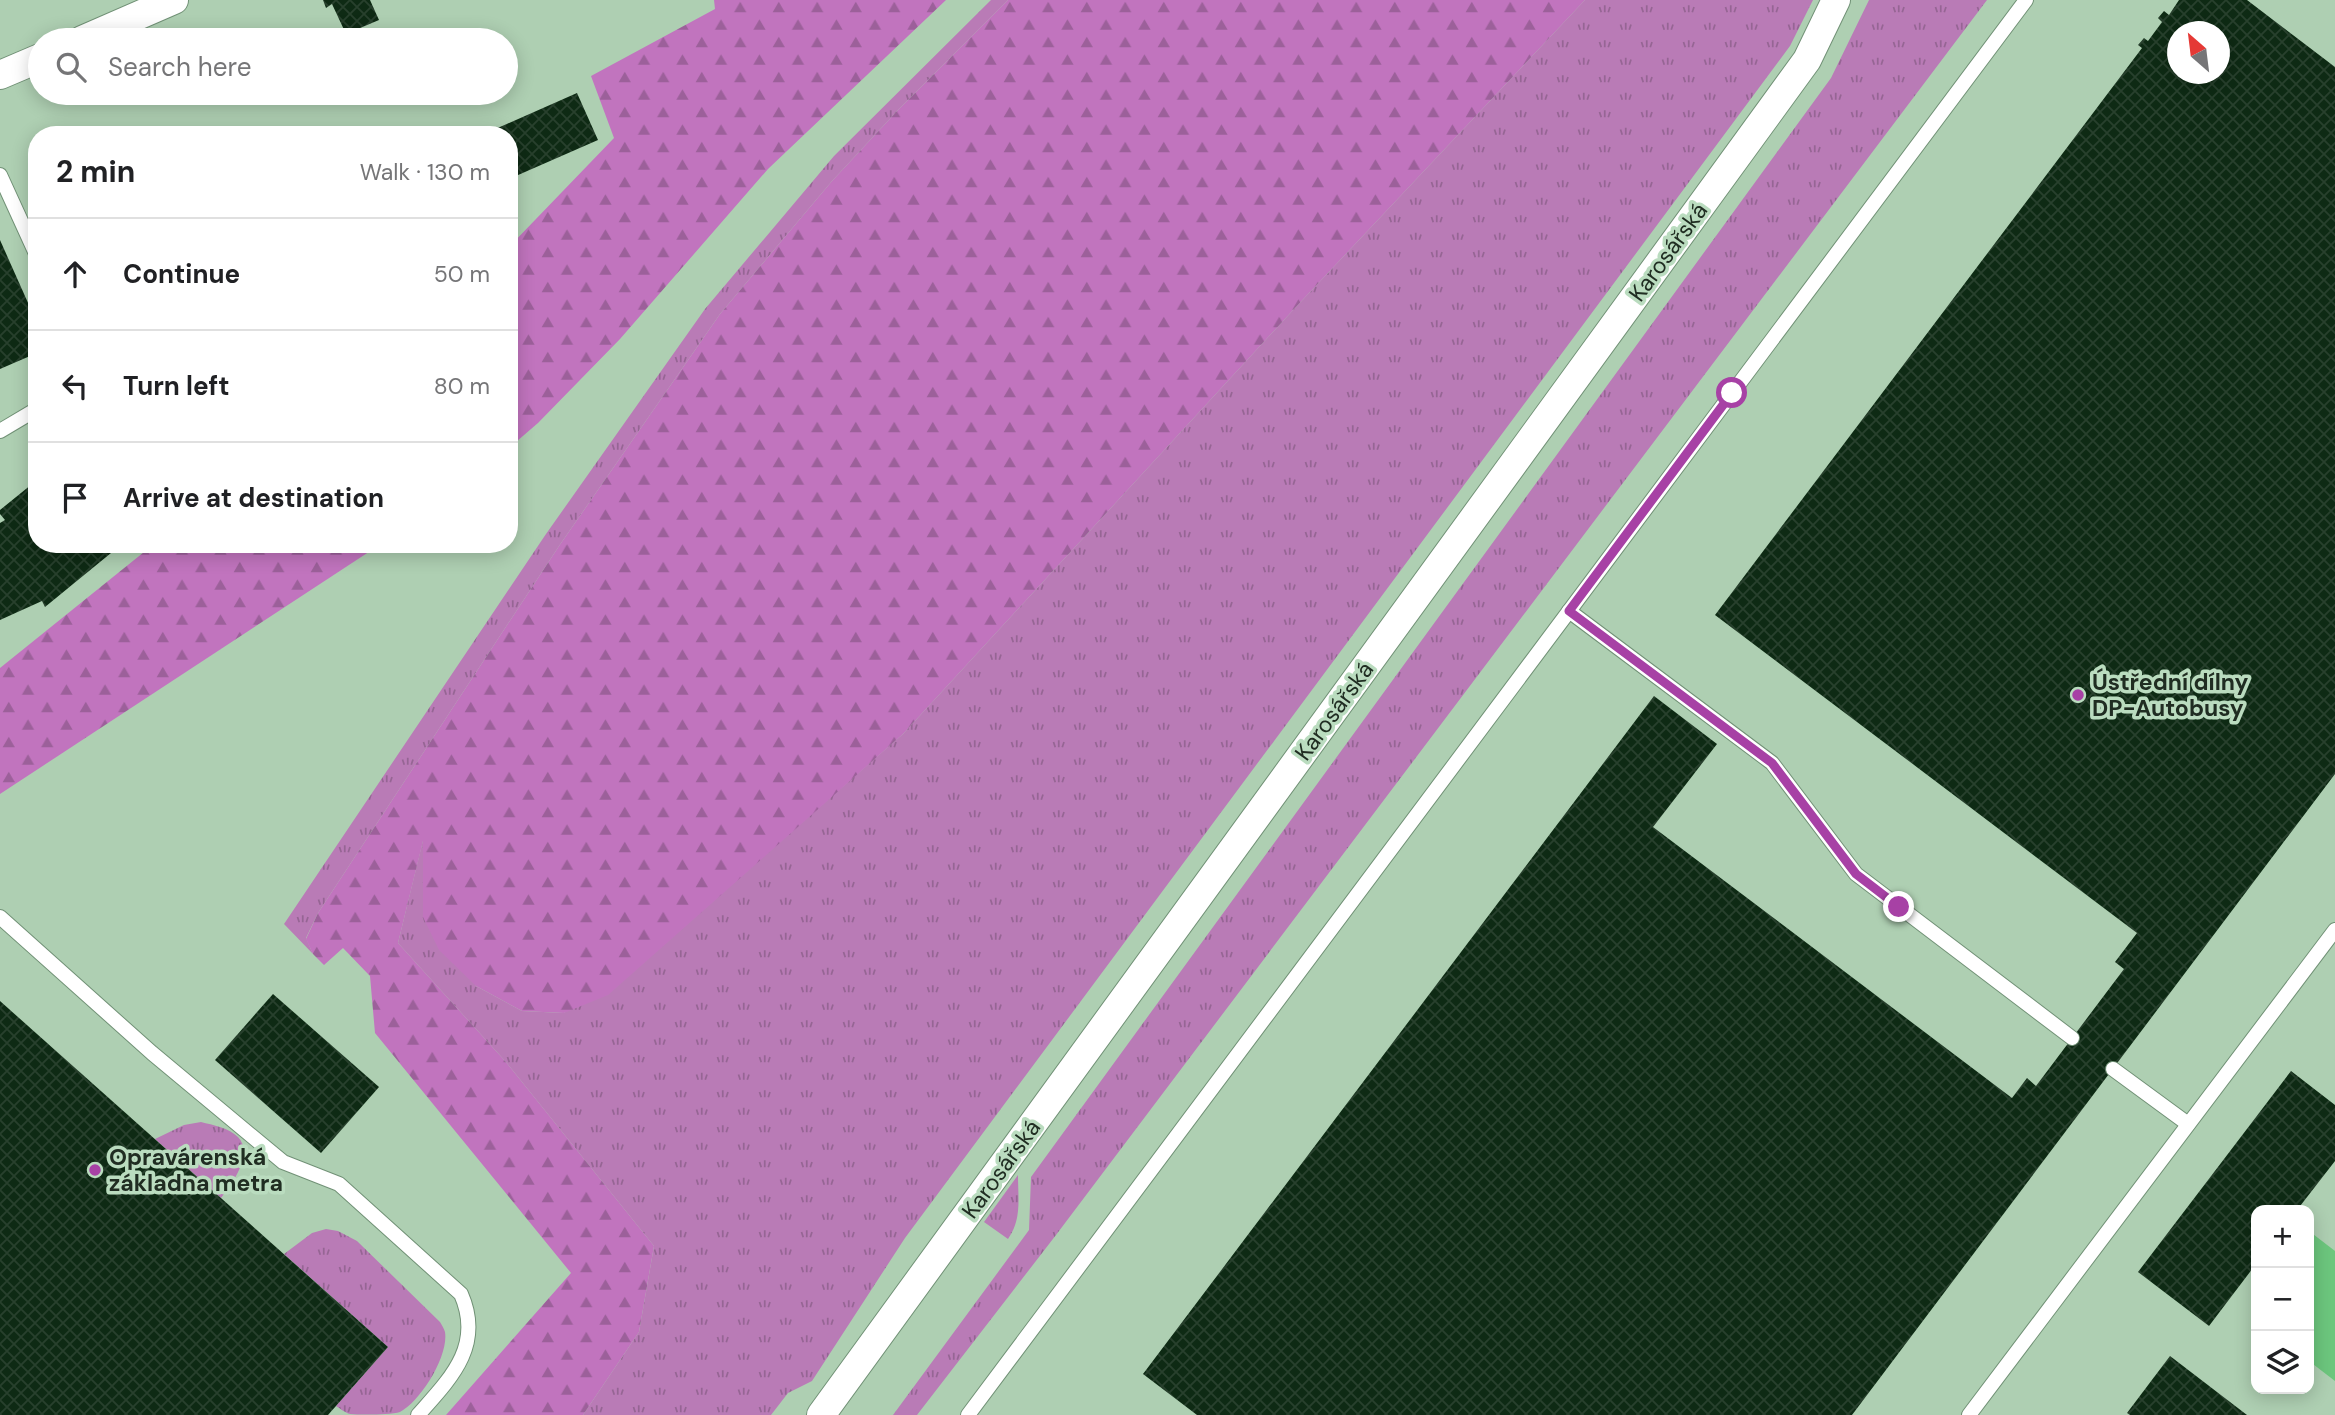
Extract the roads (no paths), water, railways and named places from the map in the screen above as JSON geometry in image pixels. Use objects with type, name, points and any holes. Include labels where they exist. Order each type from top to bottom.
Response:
[{"type":"street","points":[[110,28],[174,0]]},
{"type":"street","name":"Karosářská","points":[[821,1415],[1808,60],[1836,0]]},
{"type":"street","points":[[0,75],[28,63]]},
{"type":"lane","points":[[968,1415],[2026,0]]},
{"type":"lane","points":[[0,175],[28,236]]},
{"type":"lane","points":[[0,431],[28,414]]},
{"type":"lane","points":[[1569,611],[1772,763],[1856,874],[2072,1038]]},
{"type":"lane","points":[[0,917],[152,1053],[283,1162],[339,1184],[461,1294],[469,1321],[465,1350],[450,1379],[418,1415]]},
{"type":"lane","points":[[1969,1415],[2335,930]]},
{"type":"lane","points":[[2113,1069],[2188,1124]]},
{"type":"place","name":"Ústřední dílny DP-Autobusy","points":[[2078,695]]},
{"type":"place","name":"Opravárenská základna metra","points":[[95,1170]]}]
